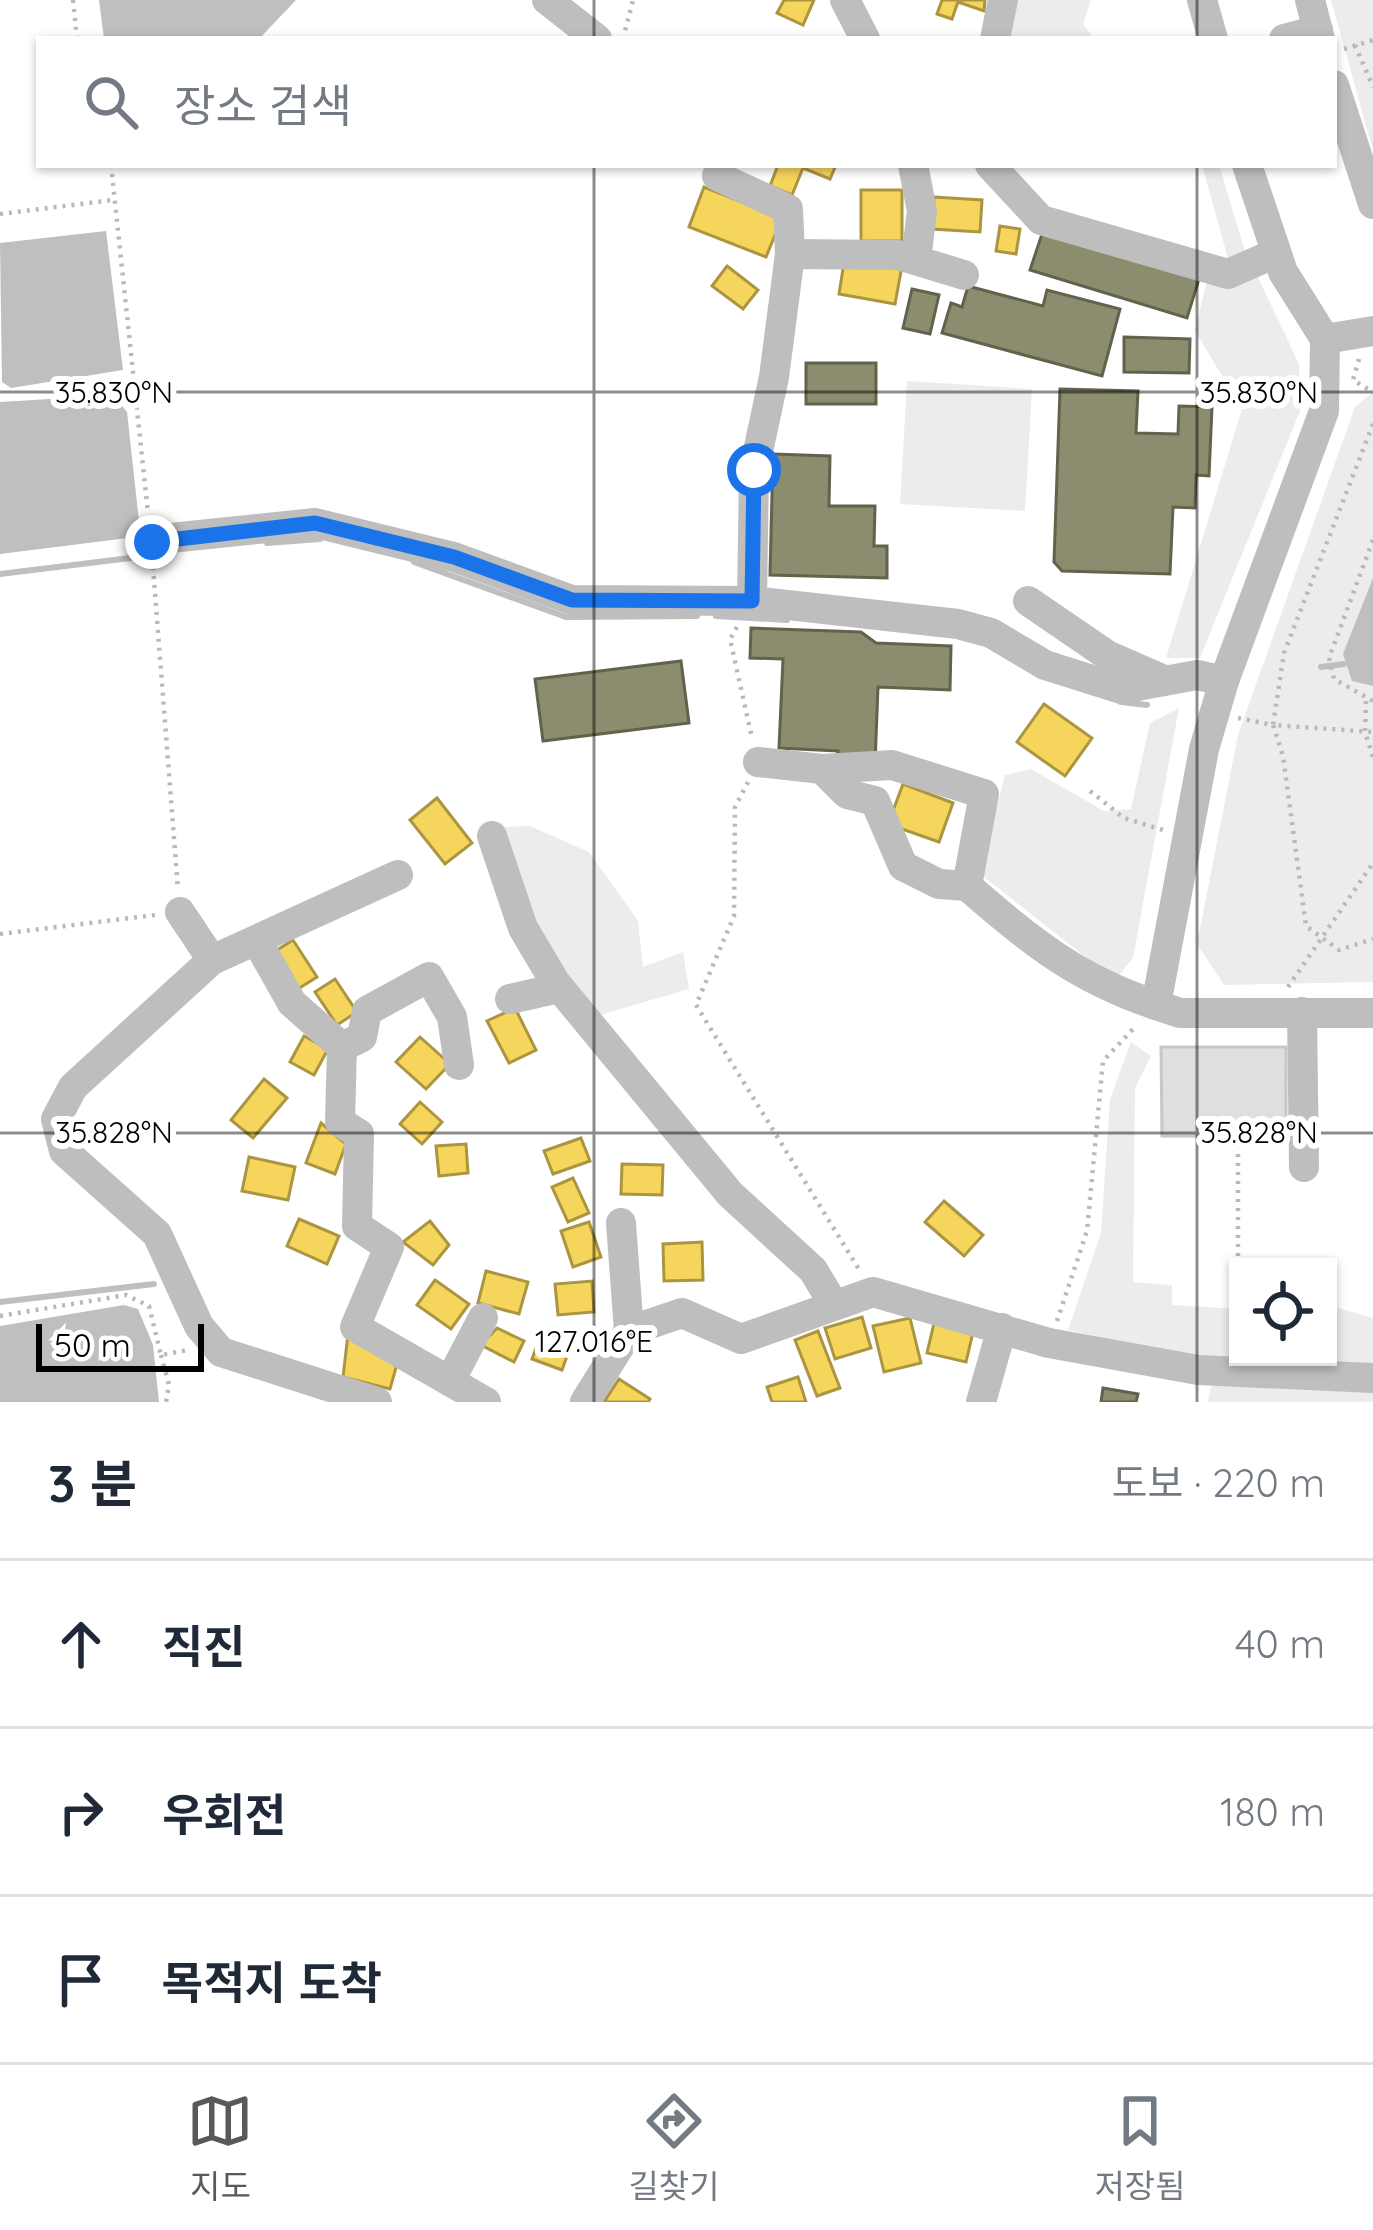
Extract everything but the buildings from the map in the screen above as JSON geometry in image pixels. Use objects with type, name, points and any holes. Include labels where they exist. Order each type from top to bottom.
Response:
[{"type":"street","points":[[547,0],[593,36]]},
{"type":"street","points":[[845,0],[863,36]]},
{"type":"street","points":[[996,36],[1003,0]]},
{"type":"street","points":[[1202,0],[1212,36]]},
{"type":"street","points":[[1337,95],[1373,204]]},
{"type":"street","points":[[720,168],[717,176],[788,209],[790,254],[774,377],[754,470],[752,601]]},
{"type":"street","points":[[914,168],[922,211],[916,260]]},
{"type":"street","points":[[993,168],[1041,220],[1228,274],[1276,253]]},
{"type":"street","points":[[1156,1005],[1186,837],[1224,681],[1324,411],[1325,339],[1276,253],[1248,168]]},
{"type":"street","points":[[790,254],[916,260],[964,275]]},
{"type":"street","points":[[1325,339],[1373,332]]},
{"type":"street","points":[[152,555],[315,523],[454,557],[572,600],[752,601],[958,624],[991,633],[1045,665],[1121,689],[1197,675],[1224,681]]},
{"type":"street","points":[[1028,601],[1107,655],[1164,680]]},
{"type":"street","points":[[758,762],[822,769],[892,766],[984,794],[967,886]]},
{"type":"street","points":[[822,769],[848,794],[875,801],[903,866],[938,884],[967,886],[1028,939],[1096,986],[1180,1013],[1293,1002],[1373,1013]]},
{"type":"street","points":[[492,836],[523,928],[560,988],[730,1194],[813,1270],[835,1305]]},
{"type":"street","points":[[377,1402],[221,1352],[207,1336],[158,1234],[64,1151],[56,1120],[74,1087],[212,960],[258,943],[398,875]]},
{"type":"street","points":[[180,913],[212,960]]},
{"type":"street","points":[[258,943],[292,1003],[342,1046]]},
{"type":"street","points":[[342,1046],[362,1036],[367,1011],[429,976],[452,1017],[459,1065]]},
{"type":"street","points":[[510,999],[560,988]]},
{"type":"street","points":[[1293,1002],[1304,1167]]},
{"type":"street","points":[[342,1046],[340,1122],[359,1134],[357,1226],[389,1247],[355,1327],[486,1402]]},
{"type":"street","points":[[585,1402],[629,1330],[621,1223]]},
{"type":"street","points":[[629,1330],[682,1313],[741,1339],[873,1292],[1049,1343],[1198,1370],[1373,1378]]},
{"type":"street","points":[[450,1381],[483,1318]]},
{"type":"street","points":[[981,1402],[1002,1328]]},
{"type":"path","points":[[73,0],[77,36]]},
{"type":"path","points":[[624,36],[633,0]]},
{"type":"path","points":[[1337,37],[1355,45],[1373,40]]},
{"type":"path","points":[[1355,45],[1373,87]]},
{"type":"path","points":[[0,934],[180,913],[152,555],[111,168]]},
{"type":"path","points":[[0,214],[115,200]]},
{"type":"path","points":[[1352,374],[1357,386],[1373,392]]},
{"type":"path","points":[[1373,424],[1284,652],[1273,725],[1283,756],[1306,926],[1339,950],[1373,938]]},
{"type":"path","points":[[1373,540],[1329,658],[1334,679],[1370,701],[1373,757]]},
{"type":"path","points":[[735,631],[730,639],[758,762],[735,807],[734,916],[696,1005],[873,1292]]},
{"type":"path","points":[[1238,718],[1369,732]]},
{"type":"path","points":[[1090,791],[1124,818],[1186,837]]},
{"type":"path","points":[[1293,1002],[1322,937],[1373,863]]},
{"type":"path","points":[[1049,1343],[1088,1231],[1103,1061],[1156,1005]]},
{"type":"path","points":[[1238,1136],[1238,1258]]},
{"type":"path","points":[[0,1316],[126,1295],[149,1306],[169,1385],[166,1402]]},
{"type":"path","points":[[161,1355],[184,1353],[207,1336]]},
{"type":"shaded area","points":[[99,0],[296,0],[262,36],[104,36]]},
{"type":"shaded area","points":[[1007,0],[1091,0],[1083,24],[1092,36],[1004,36]]},
{"type":"shaded area","points":[[1331,0],[1373,0],[1373,148],[1372,147]]},
{"type":"shaded area","points":[[1203,168],[1220,168],[1246,255],[1229,262]]},
{"type":"shaded area","points":[[106,231],[123,370],[11,388],[2,382],[0,243]]},
{"type":"shaded area","points":[[1254,269],[1299,364],[1300,411],[1200,658],[1166,658],[1242,409],[1195,331],[1208,276]]},
{"type":"shaded area","points":[[907,381],[1032,389],[1025,511],[900,504]]},
{"type":"shaded area","points":[[1373,392],[1373,982],[1224,985],[1197,944],[1238,735],[1355,407]]},
{"type":"shaded area","points":[[116,398],[127,412],[140,530],[136,537],[0,554],[0,402]]},
{"type":"shaded area","points":[[1373,578],[1373,686],[1352,681],[1343,654]]},
{"type":"shaded area","points":[[1179,708],[1133,958],[1115,980],[980,874],[1005,775],[1031,769],[1104,811],[1131,809],[1150,723]]},
{"type":"shaded area","points":[[530,826],[589,852],[638,921],[643,967],[683,952],[689,989],[593,1017],[528,913],[501,827]]},
{"type":"shaded area","points":[[1131,1042],[1151,1056],[1135,1088],[1133,1282],[1172,1285],[1172,1305],[1229,1308],[1229,1363],[1068,1330],[1101,1233],[1110,1099]]},
{"type":"shaded area","points":[[124,1305],[138,1309],[153,1345],[159,1402],[0,1402],[0,1326]]},
{"type":"shaded area","points":[[1337,1308],[1373,1318],[1373,1370],[1294,1366],[1337,1366]]},
{"type":"shaded area","points":[[1212,1381],[1373,1389],[1373,1402],[1208,1402]]},
{"type":"waterway","points":[[267,543],[320,539]]},
{"type":"waterway","points":[[0,574],[171,553]]},
{"type":"waterway","points":[[414,562],[566,617],[697,616]]},
{"type":"waterway","points":[[716,616],[787,620]]},
{"type":"waterway","points":[[1321,667],[1344,664]]},
{"type":"waterway","points":[[1121,702],[1147,705]]},
{"type":"waterway","points":[[0,1302],[154,1284]]},
{"type":"route","points":[[152,542],[315,523],[454,557],[572,600],[752,601],[754,470]]}]
